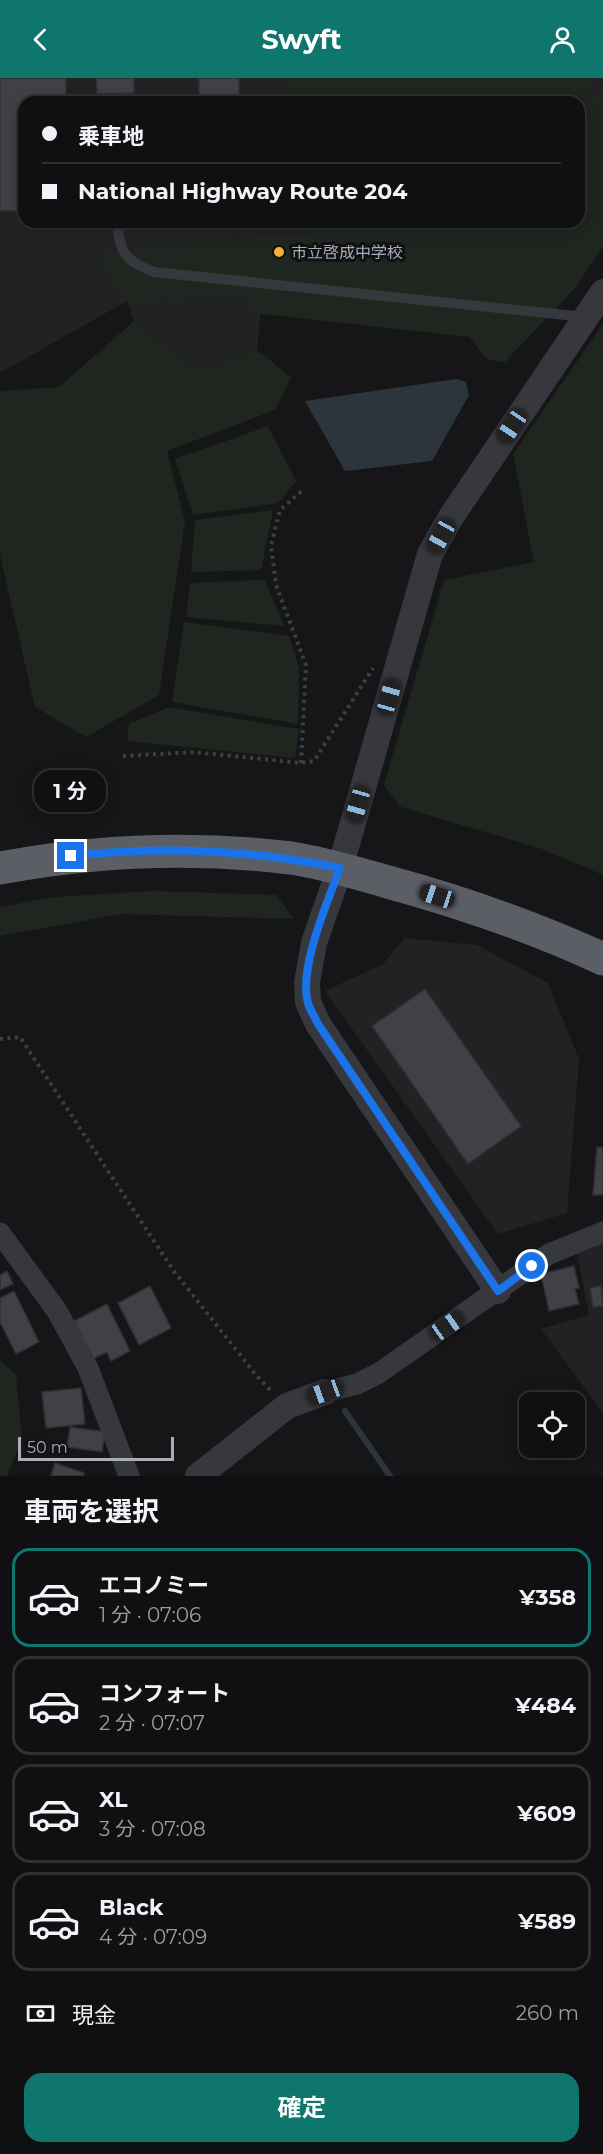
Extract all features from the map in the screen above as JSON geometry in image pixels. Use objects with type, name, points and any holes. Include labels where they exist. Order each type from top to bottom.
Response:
[{"type":"highway","points":[[0,868],[113,852],[177,851],[292,858],[340,868],[481,911],[603,959]]},
{"type":"street","points":[[498,1291],[318,1024],[308,1002],[307,982],[314,943],[340,868],[430,554],[451,517],[603,292]]},
{"type":"street","points":[[198,1476],[287,1406],[325,1392],[357,1384],[379,1373],[549,1254],[603,1232]]},
{"type":"street","points":[[0,1233],[57,1311],[88,1368],[129,1476]]},
{"type":"lane","points":[[118,228],[119,245],[131,262],[154,272],[586,317]]},
{"type":"path","points":[[301,763],[306,665],[276,585],[271,545],[280,510],[304,489]]},
{"type":"path","points":[[123,756],[194,752],[301,763],[314,761],[379,658],[401,655]]},
{"type":"path","points":[[0,1039],[20,1037],[173,1270],[256,1375],[287,1406]]},
{"type":"shaded area","name":"市立啓成中学校","points":[[0,78],[603,78],[603,142],[585,187],[585,96],[18,96],[18,228],[549,228],[261,308],[257,350],[197,370],[134,321],[127,301],[0,373]]},
{"type":"shaded area","points":[[281,78],[597,78],[585,97],[282,96]]},
{"type":"shaded area","points":[[603,83],[603,247],[574,289],[505,362],[488,360],[469,337],[254,313],[248,297],[127,301],[100,263],[108,251],[363,228],[585,228],[585,112]]},
{"type":"shaded area","points":[[134,321],[197,370],[257,350],[291,377],[275,410],[167,451],[185,521],[159,695],[86,737],[35,707],[0,555],[0,391],[59,387]]},
{"type":"shaded area","points":[[603,324],[603,875],[542,849],[401,807],[384,785],[444,580],[534,562],[513,454]]},
{"type":"shaded area","points":[[456,379],[466,382],[469,395],[432,461],[345,471],[305,401]]},
{"type":"shaded area","points":[[268,426],[296,481],[278,503],[193,515],[175,459]]},
{"type":"shaded area","points":[[273,510],[261,570],[191,572],[195,520]]},
{"type":"shaded area","points":[[265,580],[284,626],[186,617],[190,583]]},
{"type":"shaded area","points":[[184,622],[289,636],[299,667],[298,724],[172,702]]},
{"type":"shaded area","points":[[169,707],[299,729],[295,758],[127,741],[129,724]]},
{"type":"shaded area","points":[[153,891],[276,895],[294,919],[122,914],[0,936],[0,907],[54,897]]},
{"type":"shaded area","points":[[405,938],[477,945],[548,983],[579,1059],[567,1213],[498,1234],[325,991],[383,964]]},
{"type":"shaded area","points":[[603,1243],[603,1413],[541,1329],[589,1315],[577,1253]]},
{"type":"shaded area","points":[[0,1360],[16,1375],[22,1439],[7,1476],[0,1476]]},
{"type":"building","points":[[0,78],[66,78],[66,96],[18,96],[18,211],[0,211]]},
{"type":"building","points":[[96,78],[134,78],[134,93],[97,94]]},
{"type":"building","points":[[199,78],[239,78],[239,96],[199,96]]},
{"type":"building","points":[[425,989],[521,1126],[468,1164],[372,1026]]},
{"type":"building","points":[[597,1147],[603,1148],[603,1195],[593,1195]]},
{"type":"building","points":[[574,1266],[579,1288],[575,1289],[579,1304],[549,1311],[541,1274]]},
{"type":"building","points":[[7,1271],[13,1284],[0,1290],[0,1275]]},
{"type":"building","points":[[150,1286],[171,1328],[139,1345],[118,1303]]},
{"type":"building","points":[[601,1286],[603,1306],[593,1307],[590,1288]]},
{"type":"building","points":[[14,1291],[39,1342],[16,1354],[0,1322],[0,1298]]},
{"type":"building","points":[[107,1304],[130,1351],[111,1361],[107,1352],[93,1359],[74,1321]]},
{"type":"building","points":[[81,1388],[85,1424],[46,1428],[42,1392]]},
{"type":"building","points":[[70,1427],[105,1432],[102,1452],[67,1447]]},
{"type":"building","points":[[55,1463],[84,1473],[83,1476],[51,1476]]},
{"type":"waterway","points":[[345,1411],[390,1476]]},
{"type":"place","name":"市立啓成中学校","points":[[279,252]]},
{"type":"route","points":[[71,856],[113,852],[236,853],[292,858],[340,868],[314,943],[307,982],[308,1002],[318,1024],[498,1291],[532,1266]]}]
